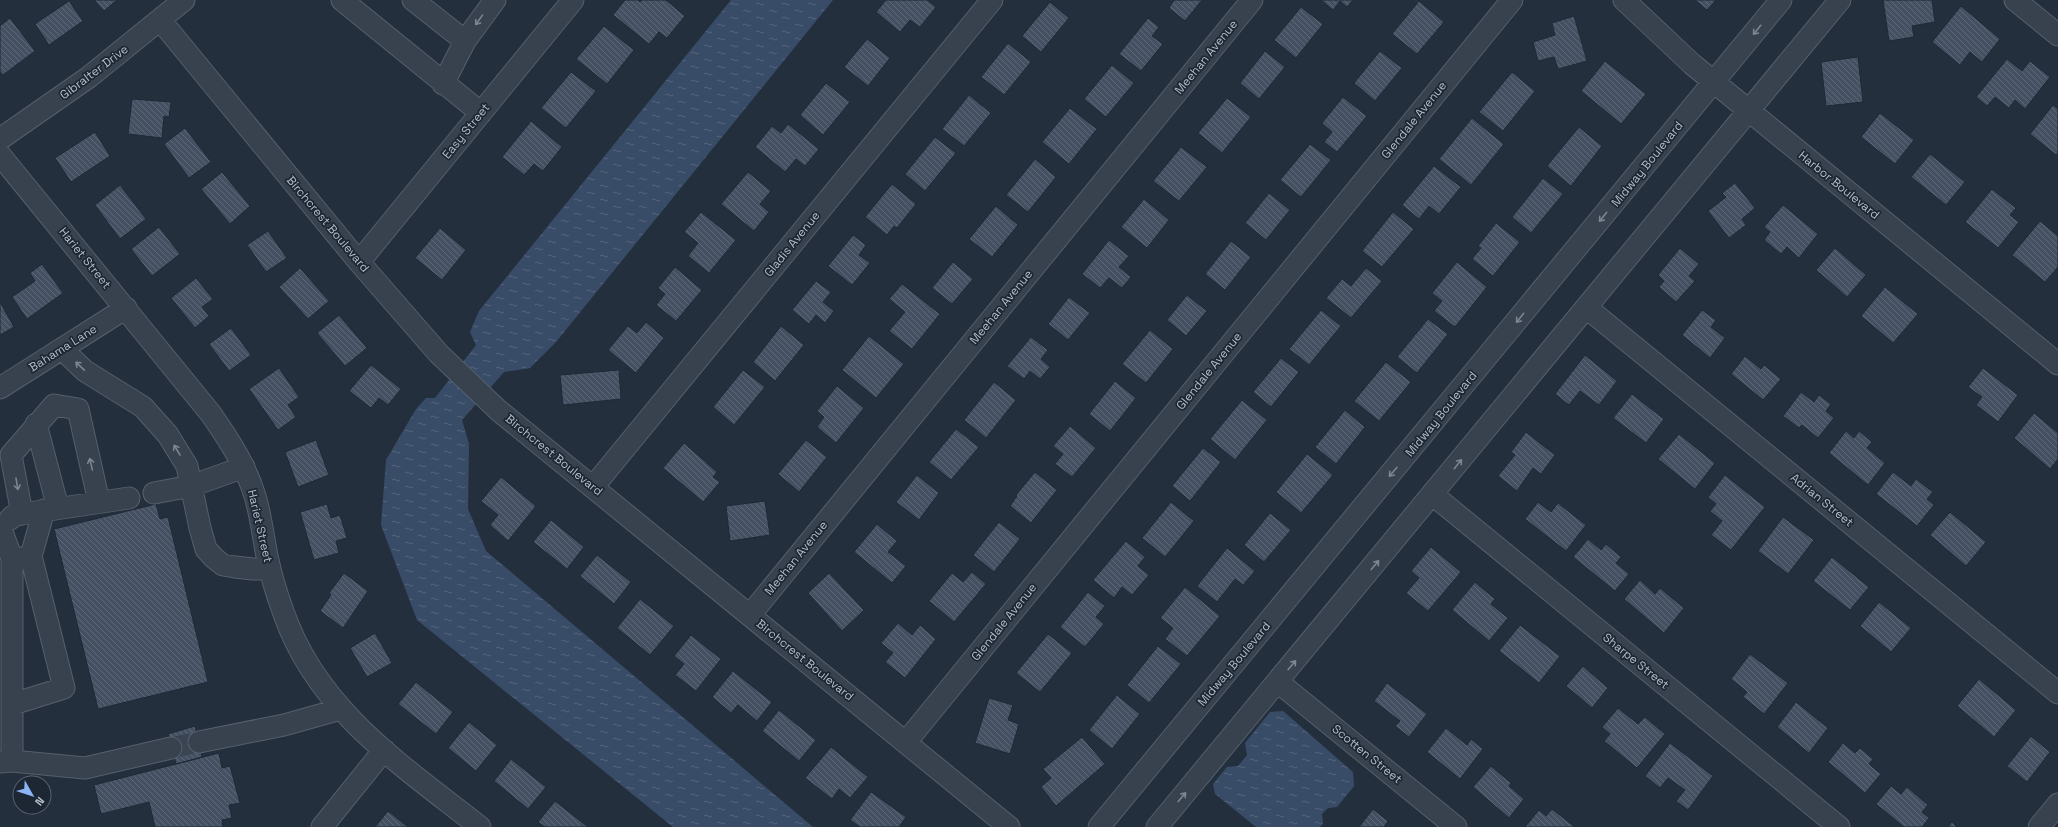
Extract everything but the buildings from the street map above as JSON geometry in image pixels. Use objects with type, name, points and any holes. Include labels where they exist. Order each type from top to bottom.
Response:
[{"type":"street","name":"Gibralter Drive","points":[[0,139],[89,77],[184,0]]},
{"type":"street","points":[[342,0],[443,84],[481,113]]},
{"type":"street","points":[[413,0],[464,41]]},
{"type":"street","points":[[443,84],[464,41],[495,0]]},
{"type":"street","name":"Easy Street","points":[[359,262],[573,0]]},
{"type":"street","name":"Gladis Avenue","points":[[593,487],[992,0]]},
{"type":"street","name":"Meehan Avenue","points":[[750,615],[1252,0]]},
{"type":"street","name":"Glendale Avenue","points":[[906,742],[1512,0]]},
{"type":"street","name":"Harbor Boulevard","points":[[1624,0],[1748,111],[2058,364]]},
{"type":"street","name":"Midway Boulevard","points":[[1099,827],[1781,0]]},
{"type":"street","points":[[1157,827],[1433,495],[1840,0]]},
{"type":"street","points":[[2015,0],[2058,35]]},
{"type":"street","name":"Birchcrest Boulevard","points":[[160,20],[359,262],[439,354],[498,410],[906,742],[1008,827]]},
{"type":"street","name":"Hariet Street","points":[[0,155],[126,308],[211,414],[232,443],[244,467],[257,502],[270,568],[284,616],[296,642],[315,676],[341,709],[362,732],[480,827]]},
{"type":"street","name":"Bahama Lane","points":[[0,388],[126,308]]},
{"type":"street","name":"Adrian Street","points":[[1587,308],[2058,693]]},
{"type":"street","points":[[62,349],[85,371],[143,407],[168,435],[187,466],[206,549],[214,558],[223,565],[254,569],[270,568]]},
{"type":"street","points":[[22,514],[11,455],[36,424],[54,405],[78,409],[99,502]]},
{"type":"street","points":[[36,424],[51,509],[22,558],[13,704],[6,762],[85,768],[171,748]]},
{"type":"street","points":[[154,493],[191,486],[244,467]]},
{"type":"street","name":"Sharpe Street","points":[[1433,495],[1839,827]]},
{"type":"street","points":[[13,704],[64,688],[22,558],[0,529],[13,516],[129,498]]},
{"type":"street","name":"Scotten Street","points":[[1278,682],[1456,827]]},
{"type":"street","points":[[199,742],[284,725],[341,709]]},
{"type":"street","points":[[322,827],[384,750]]},
{"type":"street","points":[[2039,827],[2058,804]]},
{"type":"water","points":[[731,0],[833,0],[556,342],[530,368],[504,372],[462,420],[469,444],[468,509],[486,551],[813,827],[673,827],[417,620],[381,525],[386,460],[416,409],[426,398],[435,398],[476,345],[470,332],[479,311]]},
{"type":"water","points":[[1283,711],[1353,772],[1354,786],[1337,807],[1328,808],[1322,814],[1323,823],[1320,827],[1256,827],[1215,794],[1213,784],[1227,767],[1238,766],[1247,755],[1245,743],[1270,712]]},
{"type":"tunnel","points":[[171,748],[199,742]]}]
